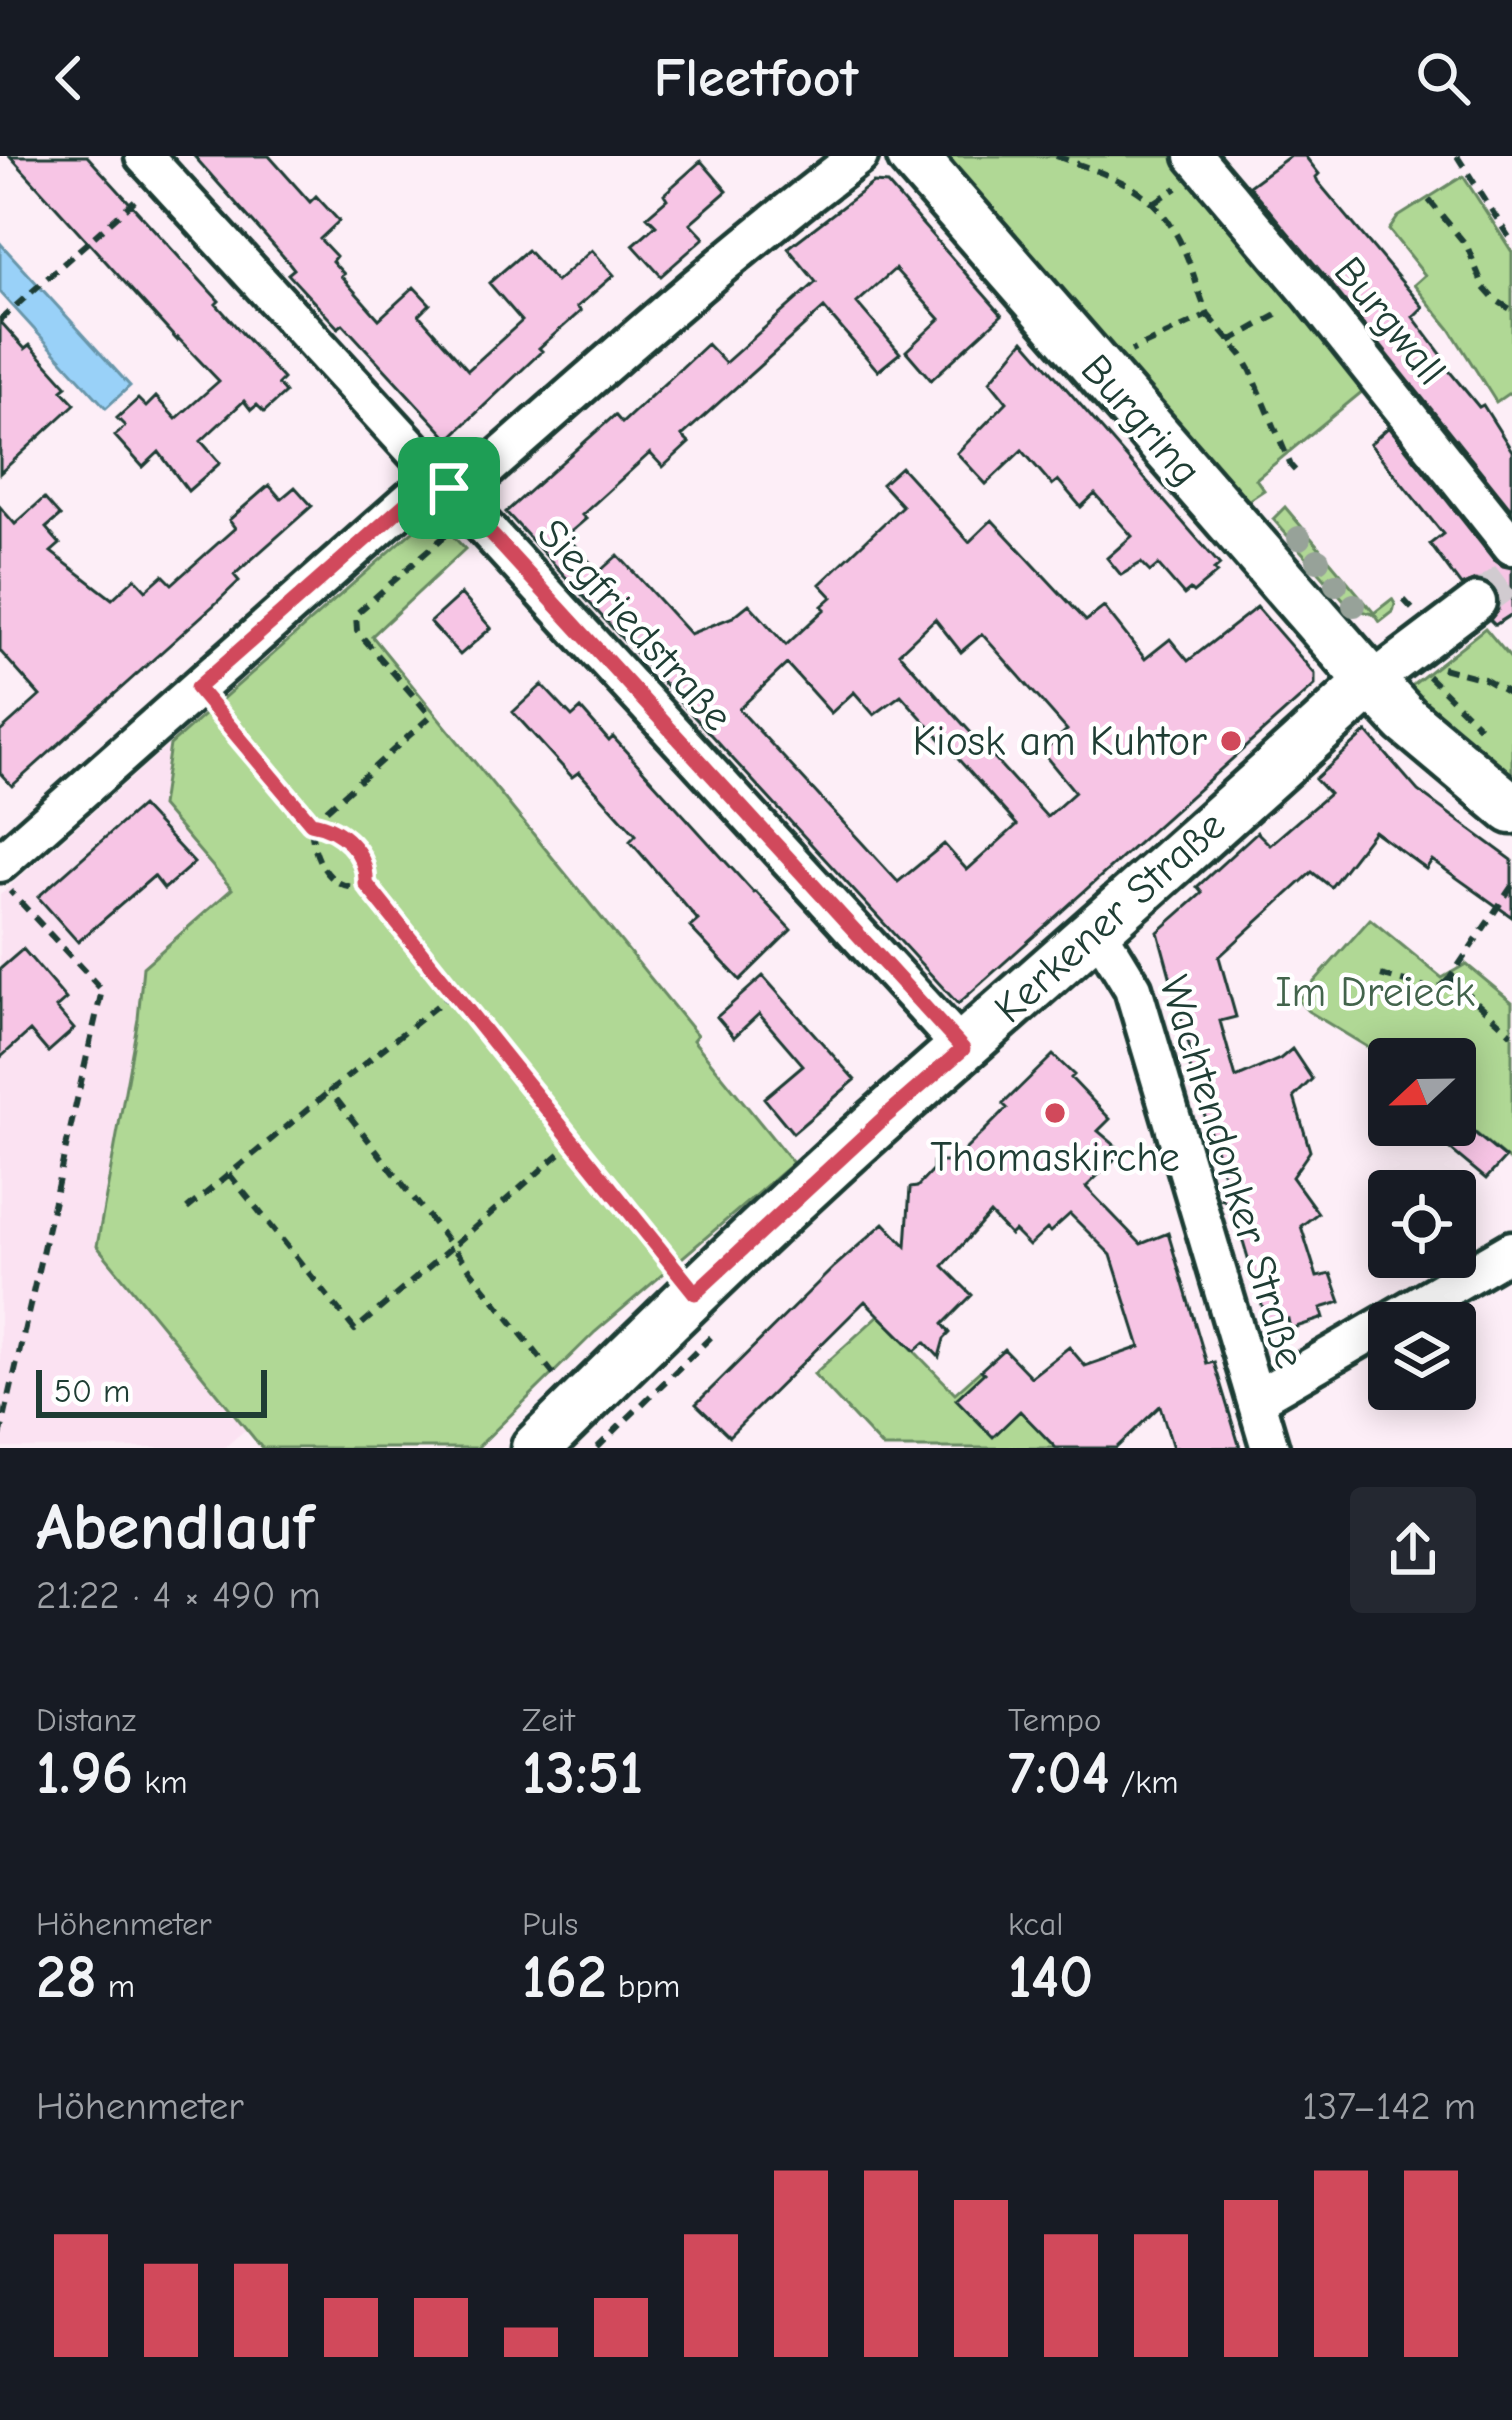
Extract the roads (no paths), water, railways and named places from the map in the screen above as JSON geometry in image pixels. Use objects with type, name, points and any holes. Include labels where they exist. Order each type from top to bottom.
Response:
[{"type":"main road","name":"Burgring","points":[[912,156],[1371,682],[1406,720],[1512,809]]},
{"type":"main road","name":"Kerkener Straße","points":[[536,1448],[886,1116],[1371,682]]},
{"type":"street","points":[[4,856],[411,499],[460,500],[470,482],[698,283],[860,156]]},
{"type":"street","name":"Siegfriedstraße","points":[[153,166],[963,1049]]},
{"type":"street","name":"Burgwall","points":[[1187,171],[1223,191],[1512,546]]},
{"type":"street","points":[[1371,682],[1477,602]]},
{"type":"street","name":"Wachtendonker Straße","points":[[1093,931],[1133,988],[1270,1448]]},
{"type":"street","points":[[1256,1399],[1512,1250]]},
{"type":"water","points":[[0,243],[130,386],[106,408],[0,292]]},
{"type":"tunnel","points":[[1477,602],[1512,576]]},
{"type":"place","name":"Kiosk am Kuhtor","points":[[1231,741]]},
{"type":"place","name":"Thomaskirche","points":[[1055,1113]]},
{"type":"park label","name":"Im Dreieck","points":[[1375,992]]}]
